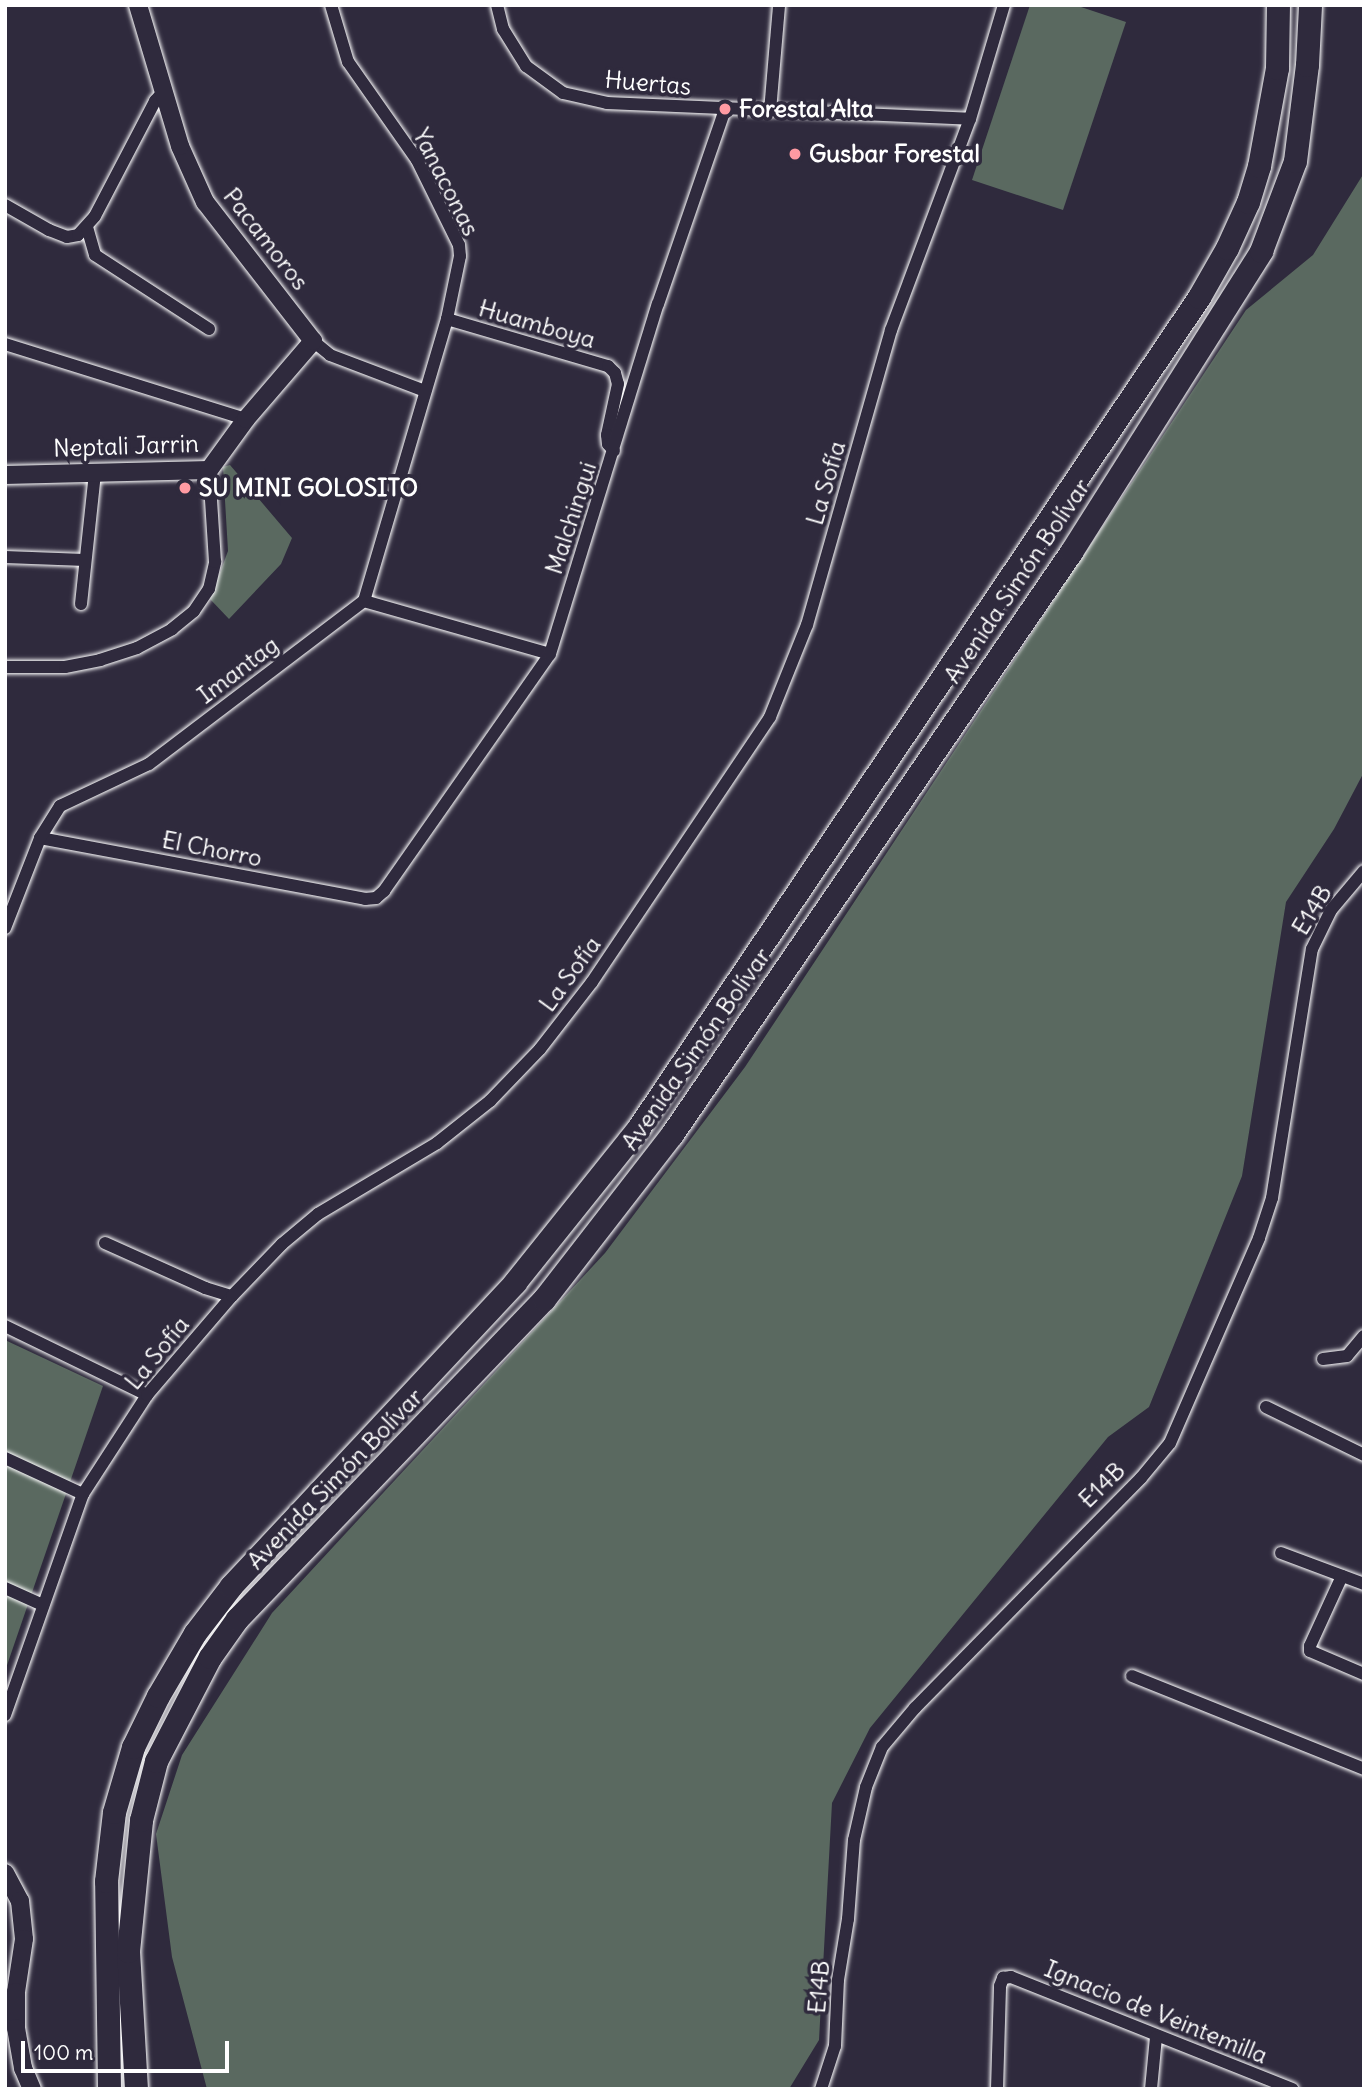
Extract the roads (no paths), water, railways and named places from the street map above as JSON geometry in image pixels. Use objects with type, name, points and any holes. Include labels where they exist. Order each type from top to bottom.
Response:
[{"type":"highway","name":"Avenida Simón Bolívar","points":[[108,2089],[106,1881],[114,1812],[133,1747],[158,1696],[195,1633],[231,1586],[515,1282],[639,1127],[1192,308],[1227,248],[1248,202],[1259,166],[1277,68],[1278,5]]},
{"type":"highway","name":"Avenida Simón Bolívar","points":[[136,2089],[128,1951],[141,1820],[156,1762],[210,1657],[237,1619],[544,1299],[671,1134],[1070,552],[1261,251],[1295,160],[1307,65],[1310,5]]},
{"type":"street","name":"Pacamoros","points":[[138,5],[180,146],[205,202],[313,341],[330,355],[425,391]]},
{"type":"street","name":"Yanaconas","points":[[331,5],[348,62],[417,160],[459,245],[459,268],[425,391]]},
{"type":"street","name":"Huertas","points":[[497,5],[503,30],[526,66],[563,93],[607,103],[970,119]]},
{"type":"street","points":[[770,111],[779,5]]},
{"type":"street","name":"La Sofía","points":[[5,1715],[83,1494],[147,1395],[232,1296],[282,1244],[318,1214],[437,1143],[490,1101],[540,1048],[600,971],[770,717],[807,625],[891,330],[970,119],[1004,5]]},
{"type":"street","points":[[5,205],[67,237],[78,235],[87,227],[128,157],[155,101],[163,92]]},
{"type":"street","name":"Malchingui","points":[[376,898],[384,891],[550,654],[658,303],[725,109]]},
{"type":"street","points":[[87,227],[95,255],[209,329]]},
{"type":"street","name":"Huamboya","points":[[447,319],[608,366],[615,373],[618,384],[607,435],[608,444],[614,451]]},
{"type":"street","name":"Neptali Jarrin","points":[[5,475],[209,470],[246,419],[313,341]]},
{"type":"street","points":[[5,344],[246,419]]},
{"type":"street","points":[[425,391],[364,601],[550,654]]},
{"type":"street","points":[[5,667],[65,667],[100,660],[137,648],[172,629],[194,611],[209,589],[215,562],[209,470]]},
{"type":"street","points":[[81,604],[95,473]]},
{"type":"street","points":[[5,557],[85,560]]},
{"type":"street","name":"Imantag","points":[[5,928],[40,838],[60,806],[149,764],[364,601]]},
{"type":"street","name":"El Chorro","points":[[40,838],[365,899],[376,898]]},
{"type":"street","name":"E14B","points":[[821,2089],[835,2046],[838,1980],[848,1919],[854,1840],[866,1787],[882,1747],[923,1699],[1170,1443],[1259,1238],[1272,1198],[1312,949],[1331,910],[1364,871]]},
{"type":"street","points":[[105,1243],[232,1296]]},
{"type":"street","points":[[5,1326],[147,1395]]},
{"type":"street","points":[[1322,1359],[1347,1356],[1364,1336]]},
{"type":"street","points":[[1266,1407],[1364,1455]]},
{"type":"street","points":[[5,1458],[83,1494]]},
{"type":"street","points":[[1281,1553],[1364,1584]]},
{"type":"street","points":[[1342,1576],[1310,1651],[1364,1674]]},
{"type":"street","points":[[5,1588],[43,1605]]},
{"type":"street","points":[[1132,1676],[1363,1766]]},
{"type":"street","points":[[5,1874],[20,1902],[24,1939],[16,1992],[16,2028],[23,2068],[32,2089]]},
{"type":"street","name":"Ignacio de Veintemilla","points":[[997,2089],[1000,1986],[1003,1978],[1012,1977],[1156,2037],[1293,2089]]},
{"type":"street","points":[[1151,2089],[1156,2037]]},
{"type":"place","name":"Forestal Alta","points":[[725,109]]},
{"type":"place","name":"Gusbar Forestal","points":[[795,154]]},
{"type":"place","name":"SU MINI GOLOSITO","points":[[185,488]]}]
